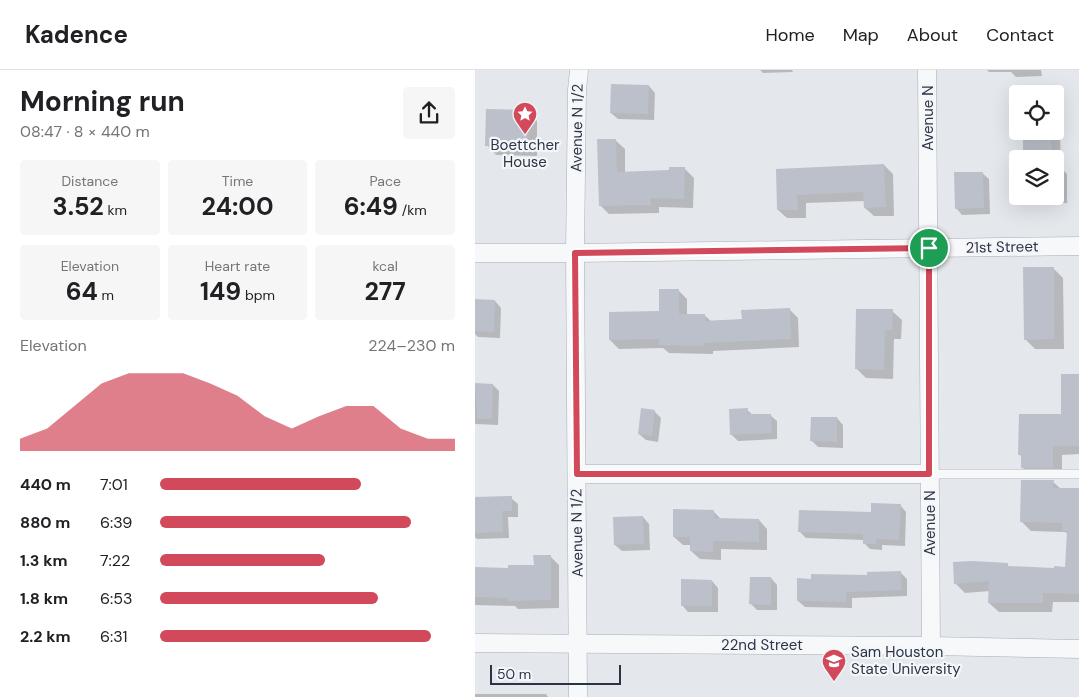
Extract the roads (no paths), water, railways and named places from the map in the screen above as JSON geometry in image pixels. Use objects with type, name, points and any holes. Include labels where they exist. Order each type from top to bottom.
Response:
[{"type":"street","name":"Avenue N 1/2","points":[[578,697],[575,253],[577,90],[579,70]]},
{"type":"street","name":"Avenue N","points":[[927,70],[931,646]]},
{"type":"street","name":"21st Street","points":[[475,253],[1079,246]]},
{"type":"street","points":[[577,474],[929,474]]},
{"type":"street","name":"22nd Street","points":[[475,643],[931,646],[1079,649]]},
{"type":"lane","points":[[929,474],[1079,474]]},
{"type":"place","name":"Boettcher House","points":[[525,135]]},
{"type":"place","name":"Sam Houston State University","points":[[834,682]]}]
